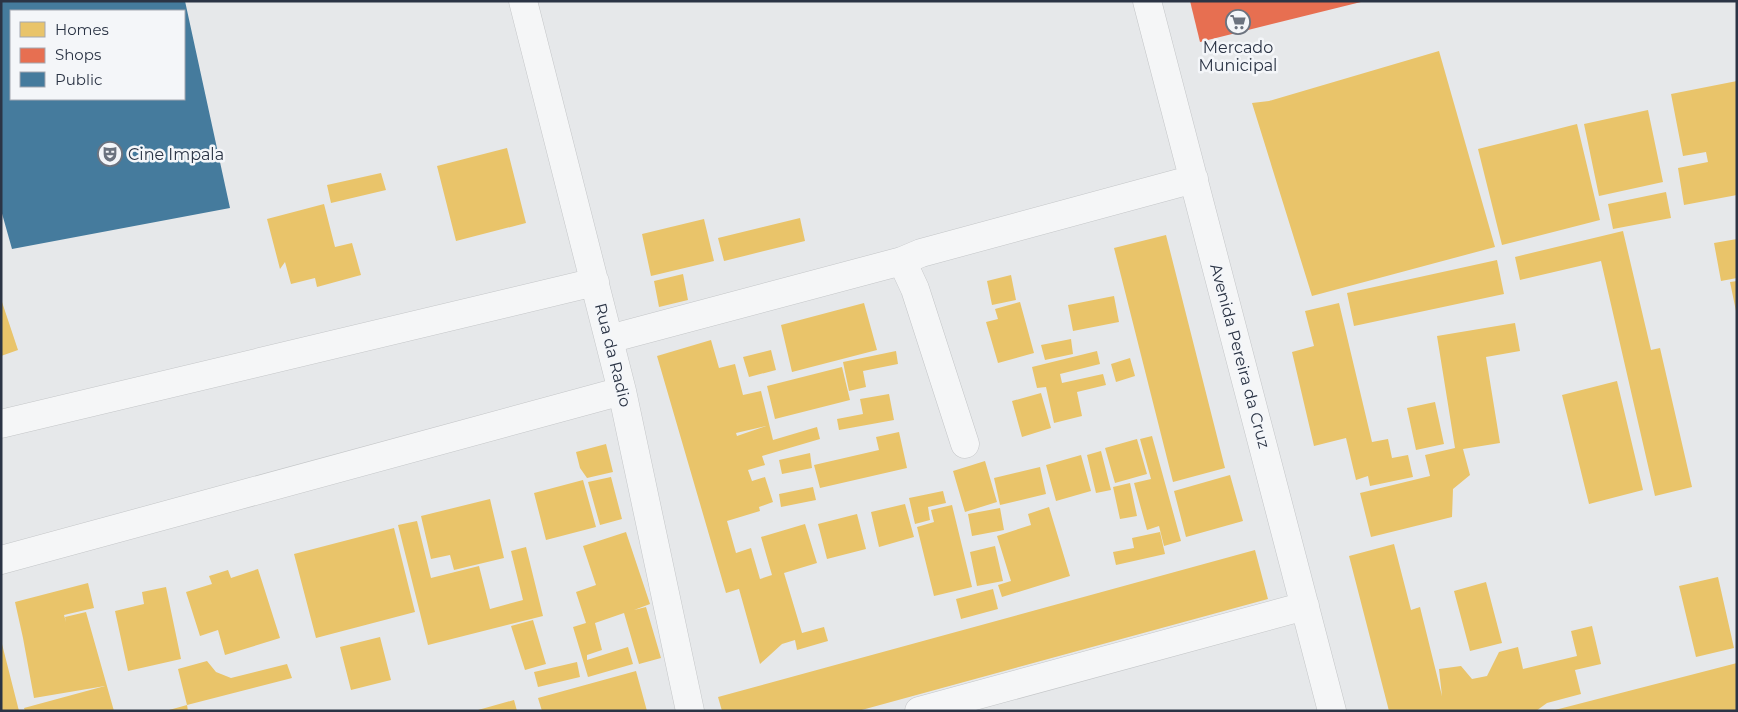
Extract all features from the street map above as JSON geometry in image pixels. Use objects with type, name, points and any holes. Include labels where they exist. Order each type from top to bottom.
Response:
[{"type":"street","name":"Rua da Radio","points":[[523,1],[622,391],[690,711]]},
{"type":"street","name":"Avenida Pereira da Cruz","points":[[1147,1],[1332,711]]},
{"type":"street","points":[[609,340],[902,261],[921,253],[1194,179]]},
{"type":"street","points":[[902,261],[915,289],[965,444]]},
{"type":"street","points":[[1,424],[595,282]]},
{"type":"street","points":[[1,560],[622,391]]},
{"type":"street","points":[[919,711],[1305,606]]},
{"type":"building: Homes","points":[[1439,51],[1495,247],[1312,296],[1252,103],[1269,101]]},
{"type":"building: Homes","points":[[1737,81],[1737,195],[1684,205],[1678,168],[1708,162],[1706,152],[1683,156],[1671,94]]},
{"type":"building: Homes","points":[[1648,110],[1663,182],[1599,196],[1584,124]]},
{"type":"building: Homes","points":[[1577,124],[1600,220],[1502,245],[1478,149]]},
{"type":"building: Homes","points":[[507,148],[526,223],[456,241],[437,166]]},
{"type":"building: Homes","points":[[381,173],[386,190],[331,203],[327,185]]},
{"type":"building: Homes","points":[[1666,192],[1671,218],[1613,229],[1608,204]]},
{"type":"building: Homes","points":[[324,204],[335,247],[352,243],[361,275],[317,287],[315,278],[291,284],[285,262],[280,269],[267,219]]},
{"type":"building: Homes","points":[[800,218],[805,241],[724,261],[718,238]]},
{"type":"building: Homes","points":[[704,219],[714,261],[651,276],[642,234]]},
{"type":"building: Homes","points":[[1623,231],[1651,350],[1660,348],[1692,487],[1655,496],[1601,261],[1520,280],[1515,257]]},
{"type":"building: Homes","points":[[1166,235],[1225,468],[1173,482],[1114,248]]},
{"type":"building: Homes","points":[[1737,239],[1737,278],[1721,281],[1714,243]]},
{"type":"building: Homes","points":[[1497,260],[1504,294],[1354,326],[1347,293]]},
{"type":"building: Homes","points":[[683,274],[688,300],[659,307],[654,281]]},
{"type":"building: Homes","points":[[1011,275],[1016,300],[992,305],[987,281]]},
{"type":"building: Homes","points":[[1737,281],[1737,311],[1736,311],[1730,282]]},
{"type":"building: Homes","points":[[1114,296],[1119,322],[1073,331],[1068,305]]},
{"type":"building: Homes","points":[[1,299],[18,350],[1,356]]},
{"type":"building: Homes","points":[[1020,302],[1034,353],[998,363],[986,322],[998,319],[995,309]]},
{"type":"building: Homes","points":[[864,303],[877,350],[792,372],[781,325]]},
{"type":"building: Homes","points":[[1339,303],[1372,442],[1388,439],[1392,458],[1408,455],[1413,477],[1370,486],[1368,476],[1356,480],[1346,438],[1314,446],[1292,352],[1314,346],[1305,311]]},
{"type":"building: Homes","points":[[1515,323],[1520,351],[1486,357],[1500,443],[1463,449],[1470,475],[1453,489],[1452,517],[1371,537],[1360,493],[1430,476],[1425,455],[1455,448],[1437,336]]},
{"type":"building: Homes","points":[[1071,339],[1073,354],[1045,360],[1041,345]]},
{"type":"building: Homes","points":[[711,340],[719,368],[735,364],[743,395],[761,391],[773,440],[817,427],[820,439],[762,456],[765,465],[748,470],[752,481],[765,477],[773,502],[759,507],[760,511],[727,521],[736,553],[751,548],[760,579],[772,575],[761,537],[805,524],[817,563],[784,573],[802,633],[824,627],[828,641],[797,650],[795,640],[782,644],[760,664],[739,589],[726,593],[657,356]],"holes":[[[766,426],[737,436],[736,433]]]},
{"type":"building: Homes","points":[[771,350],[776,370],[749,377],[743,357]]},
{"type":"building: Homes","points":[[896,351],[898,364],[863,371],[866,387],[849,391],[843,362]]},
{"type":"building: Homes","points":[[1097,351],[1100,364],[1060,374],[1062,383],[1103,374],[1106,385],[1077,392],[1082,416],[1054,423],[1046,387],[1037,388],[1032,367]]},
{"type":"building: Homes","points":[[1130,358],[1135,376],[1116,382],[1111,364]]},
{"type":"building: Homes","points":[[842,367],[850,400],[775,419],[767,386]]},
{"type":"building: Homes","points":[[1617,381],[1643,490],[1589,504],[1562,395]]},
{"type":"building: Homes","points":[[1041,393],[1051,428],[1022,437],[1012,401]]},
{"type":"building: Homes","points":[[889,394],[894,420],[839,430],[837,419],[863,414],[860,399]]},
{"type":"building: Homes","points":[[1435,402],[1444,444],[1416,450],[1407,408]]},
{"type":"building: Homes","points":[[899,432],[907,468],[820,488],[814,465],[879,450],[876,437]]},
{"type":"building: Homes","points":[[1152,436],[1181,541],[1164,546],[1159,526],[1147,530],[1134,483],[1151,479],[1140,439]]},
{"type":"building: Homes","points":[[1137,439],[1147,474],[1115,483],[1105,448]]},
{"type":"building: Homes","points":[[606,444],[613,472],[587,478],[580,468],[576,452]]},
{"type":"building: Homes","points":[[1101,451],[1111,490],[1096,493],[1087,455]]},
{"type":"building: Homes","points":[[810,453],[812,468],[782,474],[779,460]]},
{"type":"building: Homes","points":[[1081,455],[1091,491],[1056,501],[1046,465]]},
{"type":"building: Homes","points":[[985,461],[997,502],[965,512],[953,471]]},
{"type":"building: Homes","points":[[1040,467],[1046,494],[1000,505],[994,478]]},
{"type":"building: Homes","points":[[1230,475],[1243,521],[1186,537],[1174,491]]},
{"type":"building: Homes","points":[[611,477],[622,519],[600,525],[588,482]]},
{"type":"building: Homes","points":[[583,480],[596,527],[546,540],[534,493]]},
{"type":"building: Homes","points":[[1130,483],[1137,516],[1120,519],[1113,487]]},
{"type":"building: Homes","points":[[813,487],[816,500],[781,507],[779,494]]},
{"type":"building: Homes","points":[[943,491],[946,503],[928,507],[930,520],[915,524],[909,498]]},
{"type":"building: Homes","points":[[490,499],[504,558],[454,570],[450,555],[431,559],[421,516]]},
{"type":"building: Homes","points":[[905,504],[914,537],[879,547],[871,512]]},
{"type":"building: Homes","points":[[952,505],[972,587],[934,596],[917,527],[934,522],[931,510]]},
{"type":"building: Homes","points":[[1049,507],[1070,576],[1002,597],[998,585],[1011,581],[997,536],[1031,525],[1028,514]]},
{"type":"building: Homes","points":[[1000,508],[1004,530],[972,536],[968,514]]},
{"type":"building: Homes","points":[[857,514],[866,549],[827,559],[818,524]]},
{"type":"building: Homes","points":[[417,521],[431,578],[479,566],[490,609],[523,600],[511,551],[526,547],[543,616],[428,645],[398,525]]},
{"type":"building: Homes","points":[[394,528],[415,612],[316,638],[294,554]]},
{"type":"building: Homes","points":[[626,532],[650,604],[634,610],[646,607],[661,658],[639,664],[624,613],[595,623],[602,650],[587,655],[587,660],[628,647],[633,664],[588,677],[573,627],[586,623],[576,592],[596,585],[583,546]]},
{"type":"building: Homes","points":[[1160,532],[1165,554],[1116,565],[1113,552],[1134,548],[1132,538]]},
{"type":"building: Homes","points":[[1394,544],[1411,610],[1420,607],[1442,696],[1439,669],[1461,666],[1472,679],[1487,676],[1499,652],[1518,647],[1523,669],[1577,656],[1571,631],[1592,626],[1601,664],[1575,670],[1581,694],[1547,703],[1536,711],[1389,711],[1349,556]]},
{"type":"building: Homes","points":[[995,546],[1003,581],[977,586],[970,552]]},
{"type":"building: Homes","points":[[1255,550],[1268,599],[858,711],[722,711],[718,697]]},
{"type":"building: Homes","points":[[258,569],[280,638],[225,655],[218,630],[200,636],[186,592],[212,584],[209,576],[228,570],[231,578]]},
{"type":"building: Homes","points":[[1718,577],[1734,648],[1696,657],[1679,586]]},
{"type":"building: Homes","points":[[1486,582],[1502,643],[1470,651],[1454,591]]},
{"type":"building: Homes","points":[[88,583],[94,608],[64,615],[66,622],[65,617],[86,612],[114,711],[25,711],[24,708],[105,686],[34,698],[15,602]]},
{"type":"building: Homes","points":[[166,587],[181,659],[128,671],[115,611],[144,604],[142,592]]},
{"type":"building: Homes","points":[[993,589],[998,609],[961,619],[956,599]]},
{"type":"building: Homes","points":[[533,620],[546,664],[525,670],[511,626]]},
{"type":"building: Homes","points":[[380,637],[391,680],[351,690],[340,647]]},
{"type":"building: Homes","points":[[2,644],[19,711],[1,711]]},
{"type":"building: Homes","points":[[207,661],[216,672],[231,678],[287,664],[292,678],[187,705],[178,669]]},
{"type":"building: Homes","points":[[577,662],[580,677],[538,687],[534,672]]},
{"type":"building: Homes","points":[[1737,663],[1737,711],[1555,710]]},
{"type":"building: Homes","points":[[636,671],[647,711],[542,711],[538,698]]},
{"type":"building: Homes","points":[[514,700],[517,711],[478,711],[478,710]]},
{"type":"building: Homes","points":[[187,705],[188,711],[169,711],[169,710]]},
{"type":"building: Shops","name":"Mercado Municipal","points":[[1190,1],[1361,1],[1361,2],[1200,42]]},
{"type":"building: Public","name":"Cine Impala","points":[[1,1],[185,1],[230,208],[12,249],[1,210]]},
{"type":"place","name":"Mercado Municipal","points":[[1238,22]]},
{"type":"place","name":"Cine Impala","points":[[110,154]]}]
